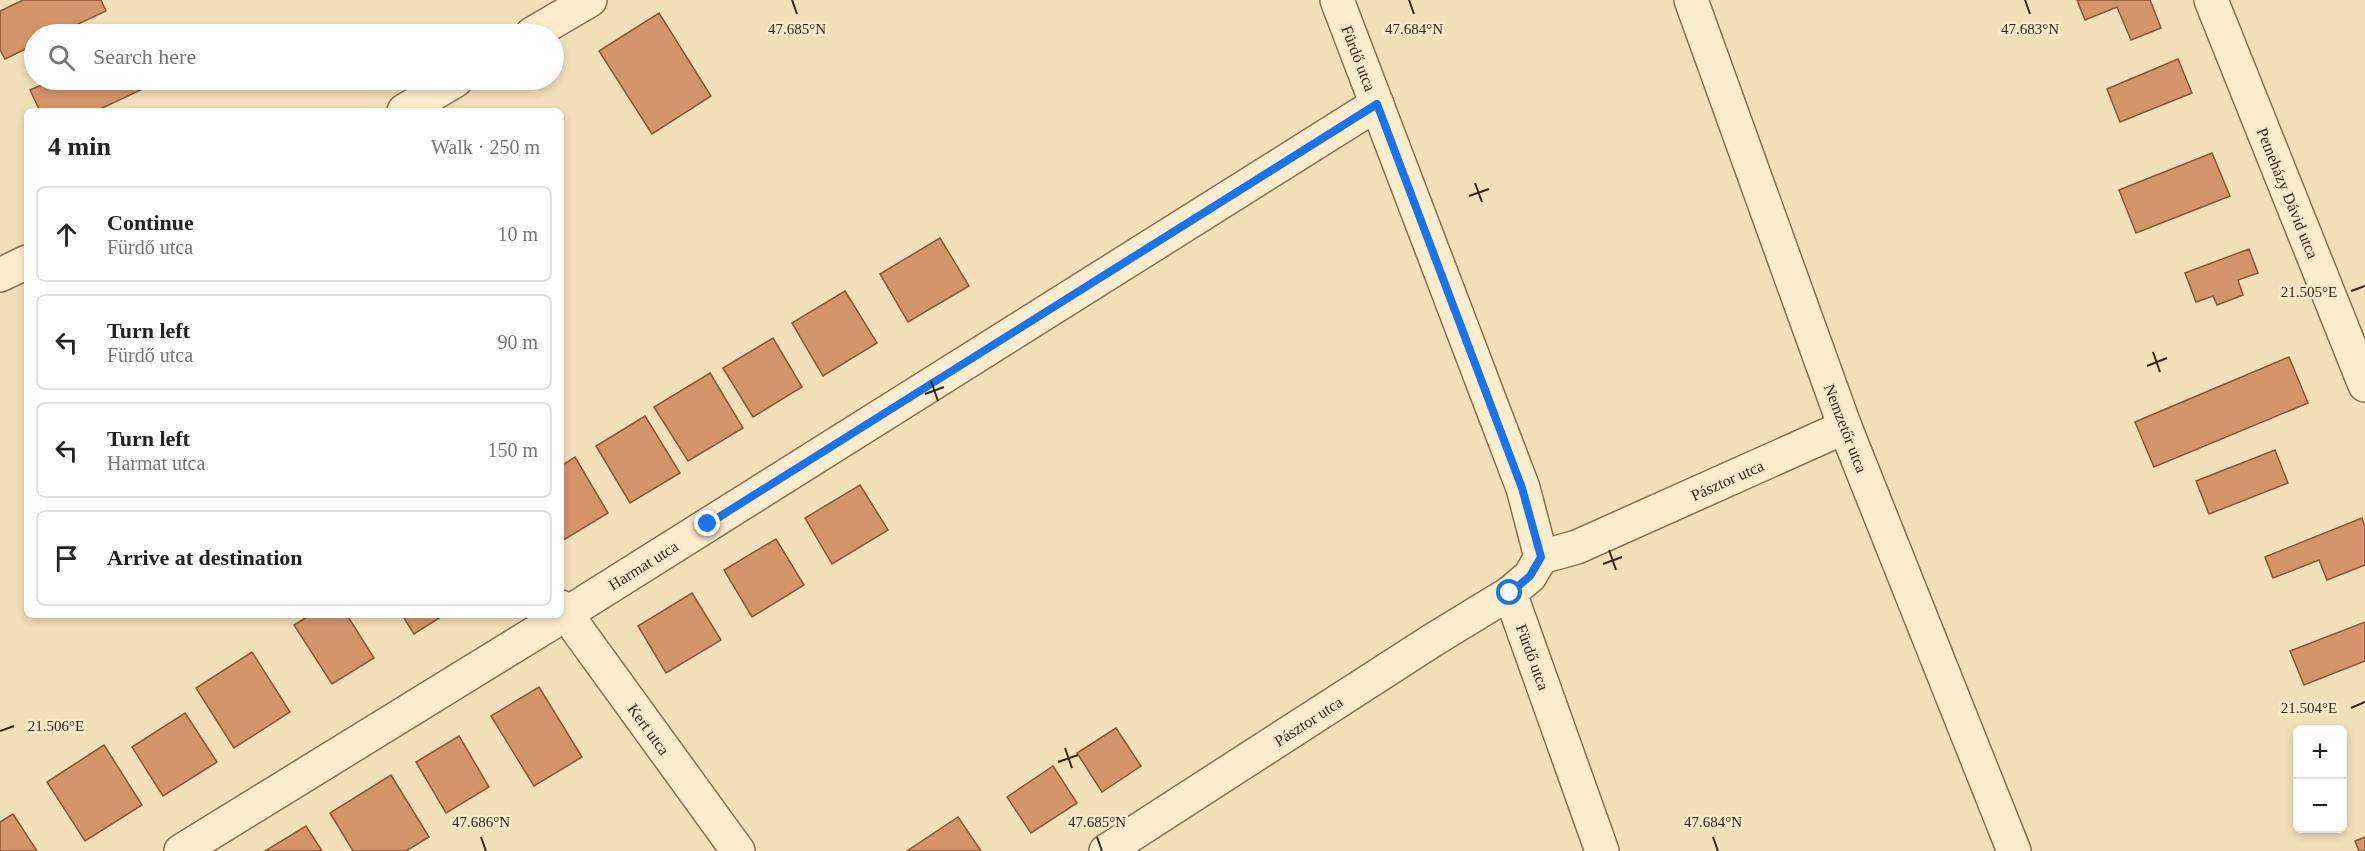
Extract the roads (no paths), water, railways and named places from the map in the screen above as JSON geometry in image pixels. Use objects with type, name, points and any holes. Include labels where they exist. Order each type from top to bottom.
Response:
[{"type":"street","points":[[549,24],[590,0]]},
{"type":"street","name":"Fürdő utca","points":[[1337,0],[1522,488],[1541,557]]},
{"type":"street","name":"Nemzetőr utca","points":[[1691,0],[1845,427],[2014,851]]},
{"type":"street","name":"Petneházy Dávid utca","points":[[2211,0],[2365,385]]},
{"type":"street","points":[[409,108],[439,90]]},
{"type":"street","name":"Harmat utca","points":[[564,610],[1377,104]]},
{"type":"street","points":[[0,275],[24,263]]},
{"type":"street","name":"Pásztor utca","points":[[1541,557],[1577,547],[1845,427]]},
{"type":"street","points":[[1510,593],[1530,576],[1541,557]]},
{"type":"street","name":"Fürdő utca","points":[[1510,593],[1602,851]]},
{"type":"street","name":"Pásztor utca","points":[[1106,851],[1510,593]]},
{"type":"street","name":"Kert utca","points":[[564,612],[738,851]]},
{"type":"street","name":"Harmat utca","points":[[181,851],[552,618]]}]
